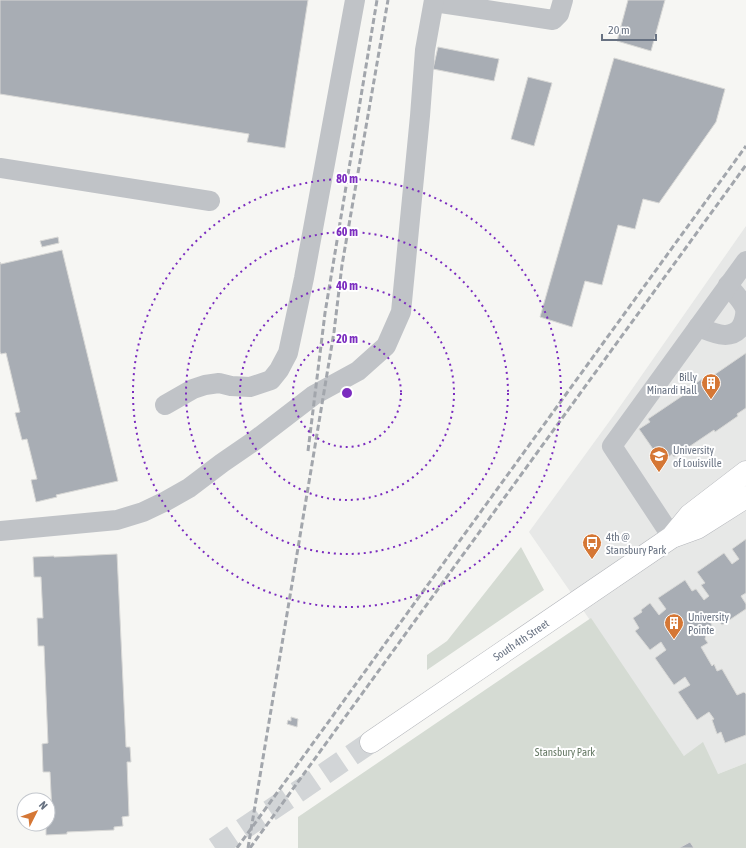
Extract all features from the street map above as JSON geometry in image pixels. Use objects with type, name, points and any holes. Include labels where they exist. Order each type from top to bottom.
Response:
[{"type":"main road","name":"South 4th Street","points":[[672,537],[690,515],[746,472]]},
{"type":"main road","name":"South 4th Street","points":[[371,742],[672,537],[697,528],[746,497]]},
{"type":"lane","points":[[165,405],[205,385],[219,383],[231,386],[250,387],[271,380],[279,370],[288,353],[304,278],[355,0]]},
{"type":"lane","points":[[0,531],[117,520],[143,512],[166,501],[189,488],[314,395],[358,371],[386,346],[400,312],[420,116],[425,50],[434,1],[486,5],[553,20],[559,14],[563,0]]},
{"type":"lane","points":[[0,168],[210,201]]},
{"type":"lane","points":[[672,537],[612,446],[746,261]]},
{"type":"lane","points":[[698,327],[721,335],[728,335],[737,332],[743,324],[745,316],[744,307],[728,285]]},
{"type":"shaded area","name":"University of Louisville","points":[[746,226],[746,763],[718,774],[684,756],[529,532],[614,415]]},
{"type":"green space","points":[[521,547],[544,590],[427,670],[427,655],[447,641]]},
{"type":"green space","name":"Stansbury Park","points":[[591,618],[684,756],[703,742],[718,774],[746,763],[746,848],[298,848],[298,817]]},
{"type":"building","points":[[0,0],[308,0],[285,148],[247,142],[249,134],[0,94]]},
{"type":"building","points":[[628,0],[665,0],[651,51],[617,41]]},
{"type":"building","points":[[438,47],[499,59],[494,81],[433,69]]},
{"type":"building","points":[[614,58],[725,89],[716,122],[659,203],[643,199],[635,229],[618,225],[602,285],[585,281],[572,327],[540,317]]},
{"type":"building","points":[[528,77],[552,83],[534,146],[511,139]]},
{"type":"building","points":[[58,237],[59,243],[42,247],[40,241]]},
{"type":"building","points":[[62,250],[118,481],[56,495],[57,497],[36,502],[31,480],[37,479],[27,439],[22,440],[15,413],[20,412],[6,353],[1,354],[0,352],[0,262],[1,264]]},
{"type":"building","name":"Billy Minardi Hall","points":[[746,353],[746,408],[737,414],[738,416],[715,432],[714,430],[674,457],[672,454],[662,462],[639,429],[650,422],[648,419],[688,392],[686,390],[709,374],[711,377]]},
{"type":"building","name":"University Pointe","points":[[746,539],[746,593],[741,596],[746,604],[746,609],[722,625],[714,615],[708,619],[712,625],[708,628],[705,639],[708,643],[701,647],[712,666],[714,664],[717,671],[722,669],[737,695],[744,692],[746,694],[746,735],[725,743],[721,732],[717,734],[712,720],[714,719],[709,712],[697,720],[678,692],[690,685],[685,677],[674,685],[655,658],[666,650],[661,642],[650,650],[635,631],[639,628],[633,618],[642,612],[641,610],[650,603],[659,615],[666,609],[658,598],[685,580],[692,591],[696,589],[704,600],[709,596],[701,585],[705,583],[697,572],[724,553],[732,564],[739,559],[732,549]]},
{"type":"building","points":[[117,554],[126,747],[130,747],[131,762],[127,762],[129,816],[122,817],[123,826],[114,827],[114,830],[67,832],[67,834],[46,835],[46,832],[56,832],[56,792],[51,792],[50,772],[43,772],[42,744],[48,743],[44,646],[38,646],[37,618],[43,618],[41,577],[34,577],[33,557]]},
{"type":"building","points":[[291,717],[298,719],[297,727],[287,724],[288,720],[291,721]]},
{"type":"building","points":[[690,842],[694,848],[679,848]]},
{"type":"tunnel","points":[[215,848],[371,742]]},
{"type":"railway","points":[[308,451],[325,313],[377,0]]},
{"type":"railway","points":[[248,848],[334,332],[342,265],[388,0]]},
{"type":"railway","points":[[237,848],[746,146]]},
{"type":"railway","points":[[250,848],[746,165]]},
{"type":"place","name":"Billy Minardi Hall","points":[[711,400]]},
{"type":"place","name":"University of Louisville","points":[[659,473]]},
{"type":"place","name":"4th @ Stansbury Park","points":[[592,560]]},
{"type":"place","name":"University Pointe","points":[[674,640]]}]
